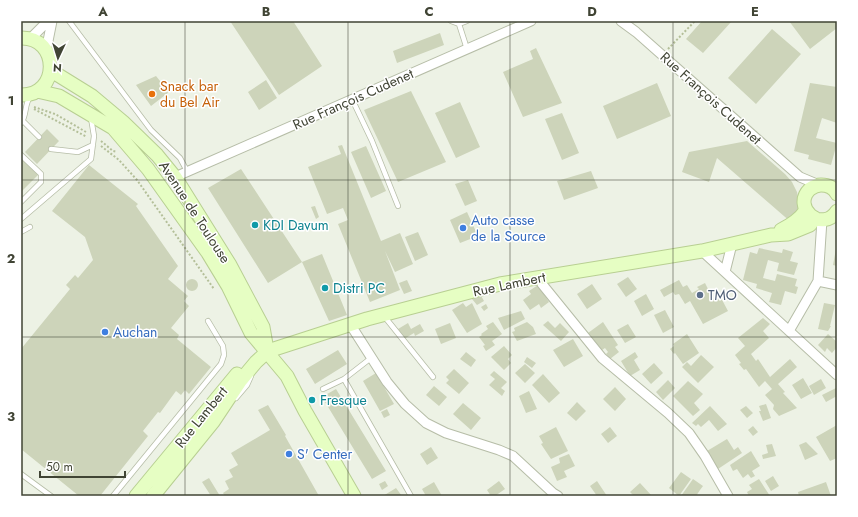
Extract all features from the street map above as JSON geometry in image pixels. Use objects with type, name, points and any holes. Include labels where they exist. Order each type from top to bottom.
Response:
[{"type":"main road","points":[[25,39],[36,42],[50,57],[49,77],[45,84],[30,93]]},
{"type":"main road","name":"Avenue de Toulouse","points":[[50,70],[92,96],[158,154],[175,177],[237,278],[263,327],[268,351]]},
{"type":"main road","name":"Avenue de Toulouse","points":[[30,93],[59,96],[113,128],[148,168],[208,253],[228,286],[251,333],[268,351],[287,376],[305,411],[354,496]]},
{"type":"main road","points":[[148,168],[160,177],[175,177]]},
{"type":"main road","name":"Rue Lambert","points":[[153,496],[213,422],[241,380],[256,362],[268,351],[350,324],[500,284],[702,251],[771,235],[788,234],[799,231],[810,226],[822,213],[808,191],[813,187],[831,188]]},
{"type":"main road","name":"Rue Lambert","points":[[136,496],[235,375],[256,362]]},
{"type":"street","points":[[25,39],[48,21]]},
{"type":"street","points":[[46,51],[52,21]]},
{"type":"street","name":"Rue François Cudenet","points":[[175,177],[531,21]]},
{"type":"street","name":"Rue François Cudenet","points":[[620,21],[636,32],[662,54],[800,177],[831,188]]},
{"type":"street","points":[[789,331],[818,281],[822,213],[800,177]]},
{"type":"street","points":[[725,272],[732,244]]},
{"type":"street","points":[[702,251],[837,375]]},
{"type":"street","points":[[540,277],[542,284],[602,358],[668,413],[689,433],[728,496]]},
{"type":"street","points":[[818,281],[837,285]]},
{"type":"street","points":[[350,324],[387,382],[405,404],[426,423],[446,433],[513,456],[548,489],[558,496]]},
{"type":"lane","points":[[69,21],[151,130],[180,158],[187,171]]},
{"type":"lane","points":[[451,21],[459,24],[467,21]]},
{"type":"lane","points":[[459,24],[467,49]]},
{"type":"lane","points":[[30,93],[22,122],[39,137]]},
{"type":"lane","points":[[352,99],[372,141],[398,206]]},
{"type":"lane","points":[[21,219],[91,159],[93,141],[91,115]]},
{"type":"lane","points":[[51,149],[78,152],[93,141]]},
{"type":"lane","points":[[21,155],[41,174],[41,182],[21,202]]},
{"type":"lane","points":[[21,232],[30,227]]},
{"type":"lane","points":[[384,315],[433,377]]},
{"type":"lane","points":[[113,496],[221,364],[224,355],[223,346],[208,321]]},
{"type":"lane","points":[[323,389],[344,379],[371,358]]},
{"type":"lane","points":[[344,379],[411,496]]},
{"type":"lane","points":[[21,474],[51,496]]},
{"type":"path","points":[[662,54],[695,21]]},
{"type":"path","points":[[25,108],[35,107],[55,114],[119,160],[137,180],[216,292]]},
{"type":"path","points":[[25,108],[32,109],[93,141],[120,153]]},
{"type":"building","points":[[230,21],[293,21],[322,66],[279,95]]},
{"type":"building","points":[[702,21],[732,21],[703,53],[686,39]]},
{"type":"building","points":[[789,21],[837,21],[837,28],[810,49]]},
{"type":"building","points":[[772,29],[801,54],[756,104],[728,78]]},
{"type":"building","points":[[440,33],[444,45],[397,63],[393,51]]},
{"type":"building","points":[[536,48],[562,103],[523,117],[503,72],[533,59],[530,51]]},
{"type":"building","points":[[156,76],[169,92],[151,106],[136,85]]},
{"type":"building","points":[[266,80],[277,98],[259,110],[248,92]]},
{"type":"building","points":[[657,83],[671,116],[617,139],[603,106]]},
{"type":"building","points":[[810,83],[837,87],[837,123],[822,118],[816,138],[837,143],[831,165],[808,159],[809,155],[794,151]]},
{"type":"building","points":[[411,91],[446,162],[398,182],[364,110]]},
{"type":"building","points":[[460,102],[480,147],[456,158],[435,113]]},
{"type":"building","points":[[562,113],[579,153],[562,160],[545,119]]},
{"type":"building","points":[[47,129],[59,141],[37,164],[25,152]]},
{"type":"building","points":[[747,141],[792,182],[797,192],[799,202],[798,210],[792,223],[717,158],[709,182],[682,172],[689,152]]},
{"type":"building","points":[[342,145],[381,241],[400,233],[413,264],[395,272],[385,251],[400,290],[370,302],[338,224],[348,220],[343,208],[327,214],[308,167],[341,154],[338,146]]},
{"type":"building","points":[[366,146],[386,191],[371,198],[351,152]]},
{"type":"building","points":[[21,157],[39,174],[21,192]]},
{"type":"building","name":"Auchan","points":[[89,165],[138,204],[136,206],[178,266],[168,279],[188,296],[184,301],[189,306],[171,328],[179,335],[177,339],[211,367],[189,394],[185,390],[181,395],[176,391],[160,413],[158,412],[143,431],[148,436],[100,496],[79,496],[21,449],[21,349],[70,289],[66,285],[75,275],[78,278],[93,260],[85,237],[52,211]]},
{"type":"building","name":"KDI Davum","points":[[241,169],[302,262],[268,283],[208,188]]},
{"type":"building","points":[[591,171],[598,188],[564,200],[557,181]]},
{"type":"building","points":[[468,180],[477,201],[465,206],[455,184]]},
{"type":"building","points":[[315,206],[319,217],[316,219],[311,207]]},
{"type":"building","points":[[467,212],[478,236],[460,243],[450,220]]},
{"type":"building","points":[[418,232],[428,255],[415,261],[405,237]]},
{"type":"building","points":[[759,248],[782,253],[783,249],[793,252],[790,261],[798,263],[794,275],[777,271],[779,263],[768,260],[763,278],[775,281],[777,274],[797,279],[795,286],[798,287],[796,294],[785,291],[781,305],[769,302],[772,293],[756,288],[757,284],[743,280],[750,252],[757,254]]},
{"type":"building","points":[[837,249],[837,266],[833,265]]},
{"type":"building","name":"Distri PC","points":[[322,254],[347,315],[329,321],[302,262]]},
{"type":"building","points":[[628,277],[637,289],[626,297],[617,284]]},
{"type":"building","points":[[190,279],[194,279],[198,285],[194,291],[190,291],[186,287],[186,283]]},
{"type":"building","points":[[407,280],[412,291],[404,294],[399,283]]},
{"type":"building","points":[[679,280],[683,287],[687,285],[692,293],[699,289],[697,287],[705,283],[713,299],[720,296],[728,311],[703,324],[690,301],[685,304],[679,294],[675,295],[673,292],[664,297],[660,290]]},
{"type":"building","points":[[592,284],[602,299],[587,309],[577,294]]},
{"type":"building","points":[[538,285],[549,302],[541,308],[539,304],[530,310],[523,300],[531,294],[529,291]]},
{"type":"building","points":[[480,294],[484,301],[477,305],[472,299]]},
{"type":"building","points":[[646,294],[654,309],[642,316],[634,301]]},
{"type":"building","points":[[463,303],[466,307],[472,303],[482,324],[467,333],[452,310]]},
{"type":"building","points":[[824,303],[835,305],[831,326],[828,331],[818,329]]},
{"type":"building","points":[[486,304],[488,308],[484,311],[481,307]]},
{"type":"building","points":[[665,310],[674,327],[663,333],[654,315]]},
{"type":"building","points":[[521,311],[525,319],[504,330],[498,318]]},
{"type":"building","points":[[763,318],[770,324],[763,331],[769,338],[751,354],[756,361],[758,359],[770,377],[790,359],[797,367],[778,384],[785,392],[783,393],[797,408],[779,416],[773,409],[774,405],[765,395],[772,389],[765,381],[759,387],[746,369],[744,370],[739,364],[741,363],[735,355],[745,346],[738,338]]},
{"type":"building","points":[[548,321],[555,328],[560,323],[569,332],[561,341],[543,325]]},
{"type":"building","points":[[493,322],[502,334],[492,341],[495,345],[486,351],[483,346],[485,345],[479,337],[488,329],[486,326]]},
{"type":"building","points":[[527,322],[533,327],[536,334],[517,341],[512,332],[515,331],[514,328]]},
{"type":"building","points":[[603,322],[618,345],[615,347],[619,352],[610,359],[606,354],[608,352],[605,348],[602,350],[588,333]]},
{"type":"building","points":[[408,323],[411,329],[420,324],[424,331],[415,336],[414,333],[404,339],[398,329]]},
{"type":"building","points":[[450,323],[456,338],[441,344],[435,329]]},
{"type":"building","points":[[628,324],[636,337],[625,343],[617,330]]},
{"type":"building","points":[[687,334],[699,353],[683,364],[670,349],[674,346],[673,344]]},
{"type":"building","points":[[828,334],[837,342],[837,347],[832,353],[827,348],[825,352],[818,345]]},
{"type":"building","points":[[573,339],[583,356],[564,367],[553,350]]},
{"type":"building","points":[[504,346],[512,355],[508,359],[511,363],[504,370],[491,357]]},
{"type":"building","points":[[338,350],[347,364],[315,384],[306,369]]},
{"type":"building","points":[[466,352],[476,360],[471,367],[460,359]]},
{"type":"building","points":[[635,352],[638,357],[634,360],[640,370],[630,376],[621,361]]},
{"type":"building","points":[[701,355],[714,367],[698,383],[682,367],[687,362],[691,366]]},
{"type":"building","points":[[527,357],[536,363],[532,368],[524,362]]},
{"type":"building","points":[[654,363],[663,373],[651,384],[642,374]]},
{"type":"building","points":[[525,364],[535,373],[525,383],[515,373]]},
{"type":"building","points":[[454,369],[469,383],[459,394],[446,383],[449,380],[446,377]]},
{"type":"building","points":[[494,371],[507,382],[501,388],[505,391],[502,396],[489,385],[495,379],[490,375]]},
{"type":"building","points":[[376,373],[394,404],[380,411],[363,381]]},
{"type":"building","points":[[543,374],[560,393],[549,403],[532,385]]},
{"type":"building","points":[[803,378],[812,393],[801,399],[792,385]]},
{"type":"building","points":[[821,379],[826,388],[814,395],[809,386]]},
{"type":"building","points":[[668,380],[675,388],[663,400],[656,392]]},
{"type":"building","points":[[688,381],[703,394],[694,403],[700,410],[693,416],[673,396]]},
{"type":"building","points":[[434,386],[447,397],[439,406],[426,395]]},
{"type":"building","points":[[615,387],[626,399],[615,411],[603,399]]},
{"type":"building","points":[[836,388],[837,396],[826,402],[822,395]]},
{"type":"building","points":[[336,389],[386,471],[372,479],[322,397]]},
{"type":"building","points":[[529,391],[537,409],[526,413],[519,396]]},
{"type":"building","points":[[577,402],[586,411],[576,421],[567,413]]},
{"type":"building","points":[[463,403],[481,418],[471,430],[453,414]]},
{"type":"building","points":[[766,404],[771,418],[763,421],[759,411],[761,411],[759,406]]},
{"type":"building","points":[[268,405],[319,496],[225,496],[223,493],[229,489],[225,481],[233,477],[229,470],[238,465],[231,453],[270,430],[258,410]]},
{"type":"building","points":[[710,406],[727,424],[718,431],[709,420],[701,427],[698,424],[696,426],[692,423]]},
{"type":"building","points":[[746,406],[753,413],[747,418],[740,410]]},
{"type":"building","points":[[387,409],[390,415],[384,418],[381,412]]},
{"type":"building","points":[[837,425],[837,458],[830,461],[816,437]]},
{"type":"building","points":[[753,426],[758,432],[753,436],[748,430]]},
{"type":"building","points":[[556,427],[568,451],[551,459],[541,444],[543,443],[539,436]]},
{"type":"building","points":[[610,427],[617,436],[608,443],[601,434]]},
{"type":"building","points":[[727,439],[734,450],[738,447],[742,453],[718,469],[707,451]]},
{"type":"building","points":[[806,442],[818,454],[805,460],[799,445]]},
{"type":"building","points":[[772,444],[776,456],[763,459],[762,455],[768,453],[766,445]]},
{"type":"building","points":[[431,447],[438,458],[427,465],[420,454]]},
{"type":"building","points":[[751,451],[760,466],[752,471],[755,476],[751,478],[748,474],[743,478],[737,469],[733,471],[730,465]]},
{"type":"building","points":[[569,454],[575,466],[564,471],[567,477],[557,481],[551,467],[560,463],[559,458]]},
{"type":"building","points":[[681,472],[691,479],[679,496],[669,488]]},
{"type":"building","points":[[773,476],[779,486],[771,491],[765,481]]},
{"type":"building","points":[[209,478],[220,496],[211,496],[202,482]]},
{"type":"building","points":[[693,479],[703,486],[696,496],[681,496]]},
{"type":"building","points":[[759,479],[770,496],[749,496],[747,492],[752,489],[749,485]]},
{"type":"building","points":[[385,481],[388,486],[382,490],[379,484]]},
{"type":"building","points":[[499,481],[505,489],[495,496],[491,496],[487,490]]},
{"type":"building","points":[[597,481],[607,496],[597,496],[590,486]]},
{"type":"building","points":[[434,482],[442,496],[426,496],[422,489]]},
{"type":"building","points":[[826,482],[831,496],[799,496],[798,492]]},
{"type":"building","points":[[640,483],[652,496],[634,496],[630,492]]},
{"type":"building","points":[[396,488],[402,496],[383,496]]},
{"type":"place","name":"Snack bar du Bel Air","points":[[152,94]]},
{"type":"place","name":"KDI Davum","points":[[255,225]]},
{"type":"place","name":"Auto casse de la Source","points":[[463,228]]},
{"type":"place","name":"Distri PC","points":[[325,288]]},
{"type":"place","name":"TMO","points":[[700,295]]},
{"type":"place","name":"Auchan","points":[[105,332]]},
{"type":"place","name":"Fresque","points":[[312,400]]},
{"type":"place","name":"S' Center","points":[[289,454]]}]
